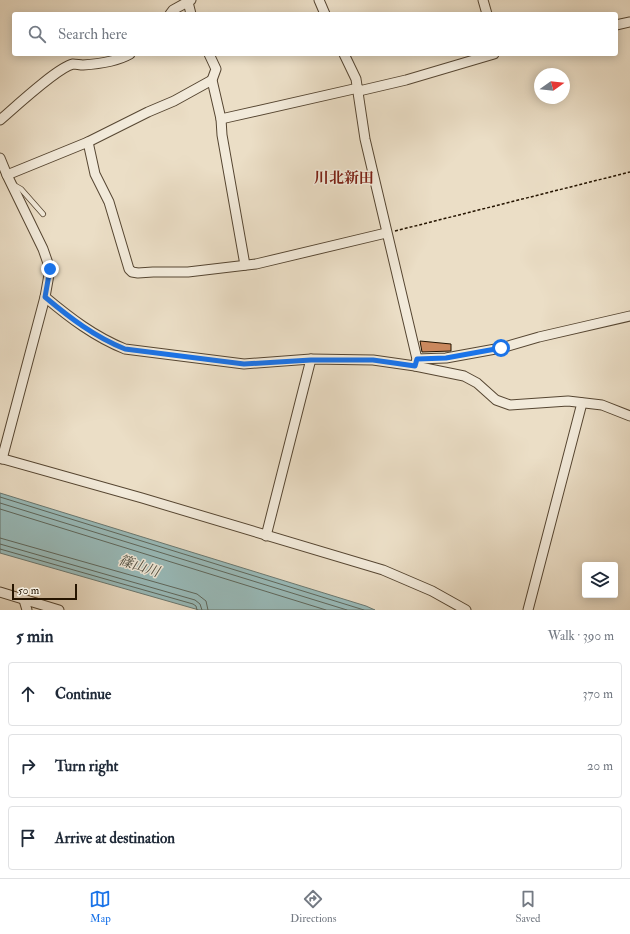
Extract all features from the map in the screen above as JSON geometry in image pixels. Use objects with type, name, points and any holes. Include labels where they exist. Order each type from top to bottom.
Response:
[{"type":"street","points":[[319,0],[324,12]]},
{"type":"street","points":[[483,0],[486,12]]},
{"type":"street","points":[[172,12],[189,1],[191,12]]},
{"type":"street","points":[[618,25],[630,22]]},
{"type":"street","points":[[0,120],[52,76],[63,69],[73,64],[81,65],[108,62],[124,56]]},
{"type":"street","points":[[210,56],[216,69],[212,80],[221,119],[222,135],[245,264]]},
{"type":"street","points":[[345,56],[356,78],[365,139],[416,362]]},
{"type":"street","points":[[221,119],[406,80],[487,56]]},
{"type":"street","points":[[8,180],[148,112],[174,101],[212,80]]},
{"type":"street","points":[[88,142],[95,174],[109,202],[129,269],[132,272],[188,272],[245,264],[256,264],[386,233]]},
{"type":"street","points":[[0,158],[8,180],[43,249],[50,269],[45,297],[1,458],[142,498],[382,570],[432,591],[466,610]]},
{"type":"street","points":[[45,297],[68,317],[93,333],[125,349],[244,364],[311,360],[416,362],[501,348],[539,337],[630,316]]},
{"type":"street","points":[[266,536],[311,360]]},
{"type":"street","points":[[416,362],[464,376],[477,383],[496,400],[510,405],[568,401],[602,405],[630,416]]},
{"type":"street","points":[[528,610],[582,403]]},
{"type":"street","points":[[0,592],[59,610]]},
{"type":"street","points":[[24,600],[27,610]]},
{"type":"lane","points":[[8,180],[21,190],[43,214]]},
{"type":"path","points":[[386,233],[630,172]]},
{"type":"water","name":"篠山川","points":[[0,493],[375,610],[199,610],[0,553]]},
{"type":"building","points":[[420,341],[451,344],[451,351],[422,352]]},
{"type":"district","name":"川北新田","points":[[344,178]]},
{"type":"route","points":[[50,269],[45,297],[68,317],[93,333],[125,349],[244,364],[311,360],[373,360],[415,366],[417,359],[446,358],[501,348]]}]
